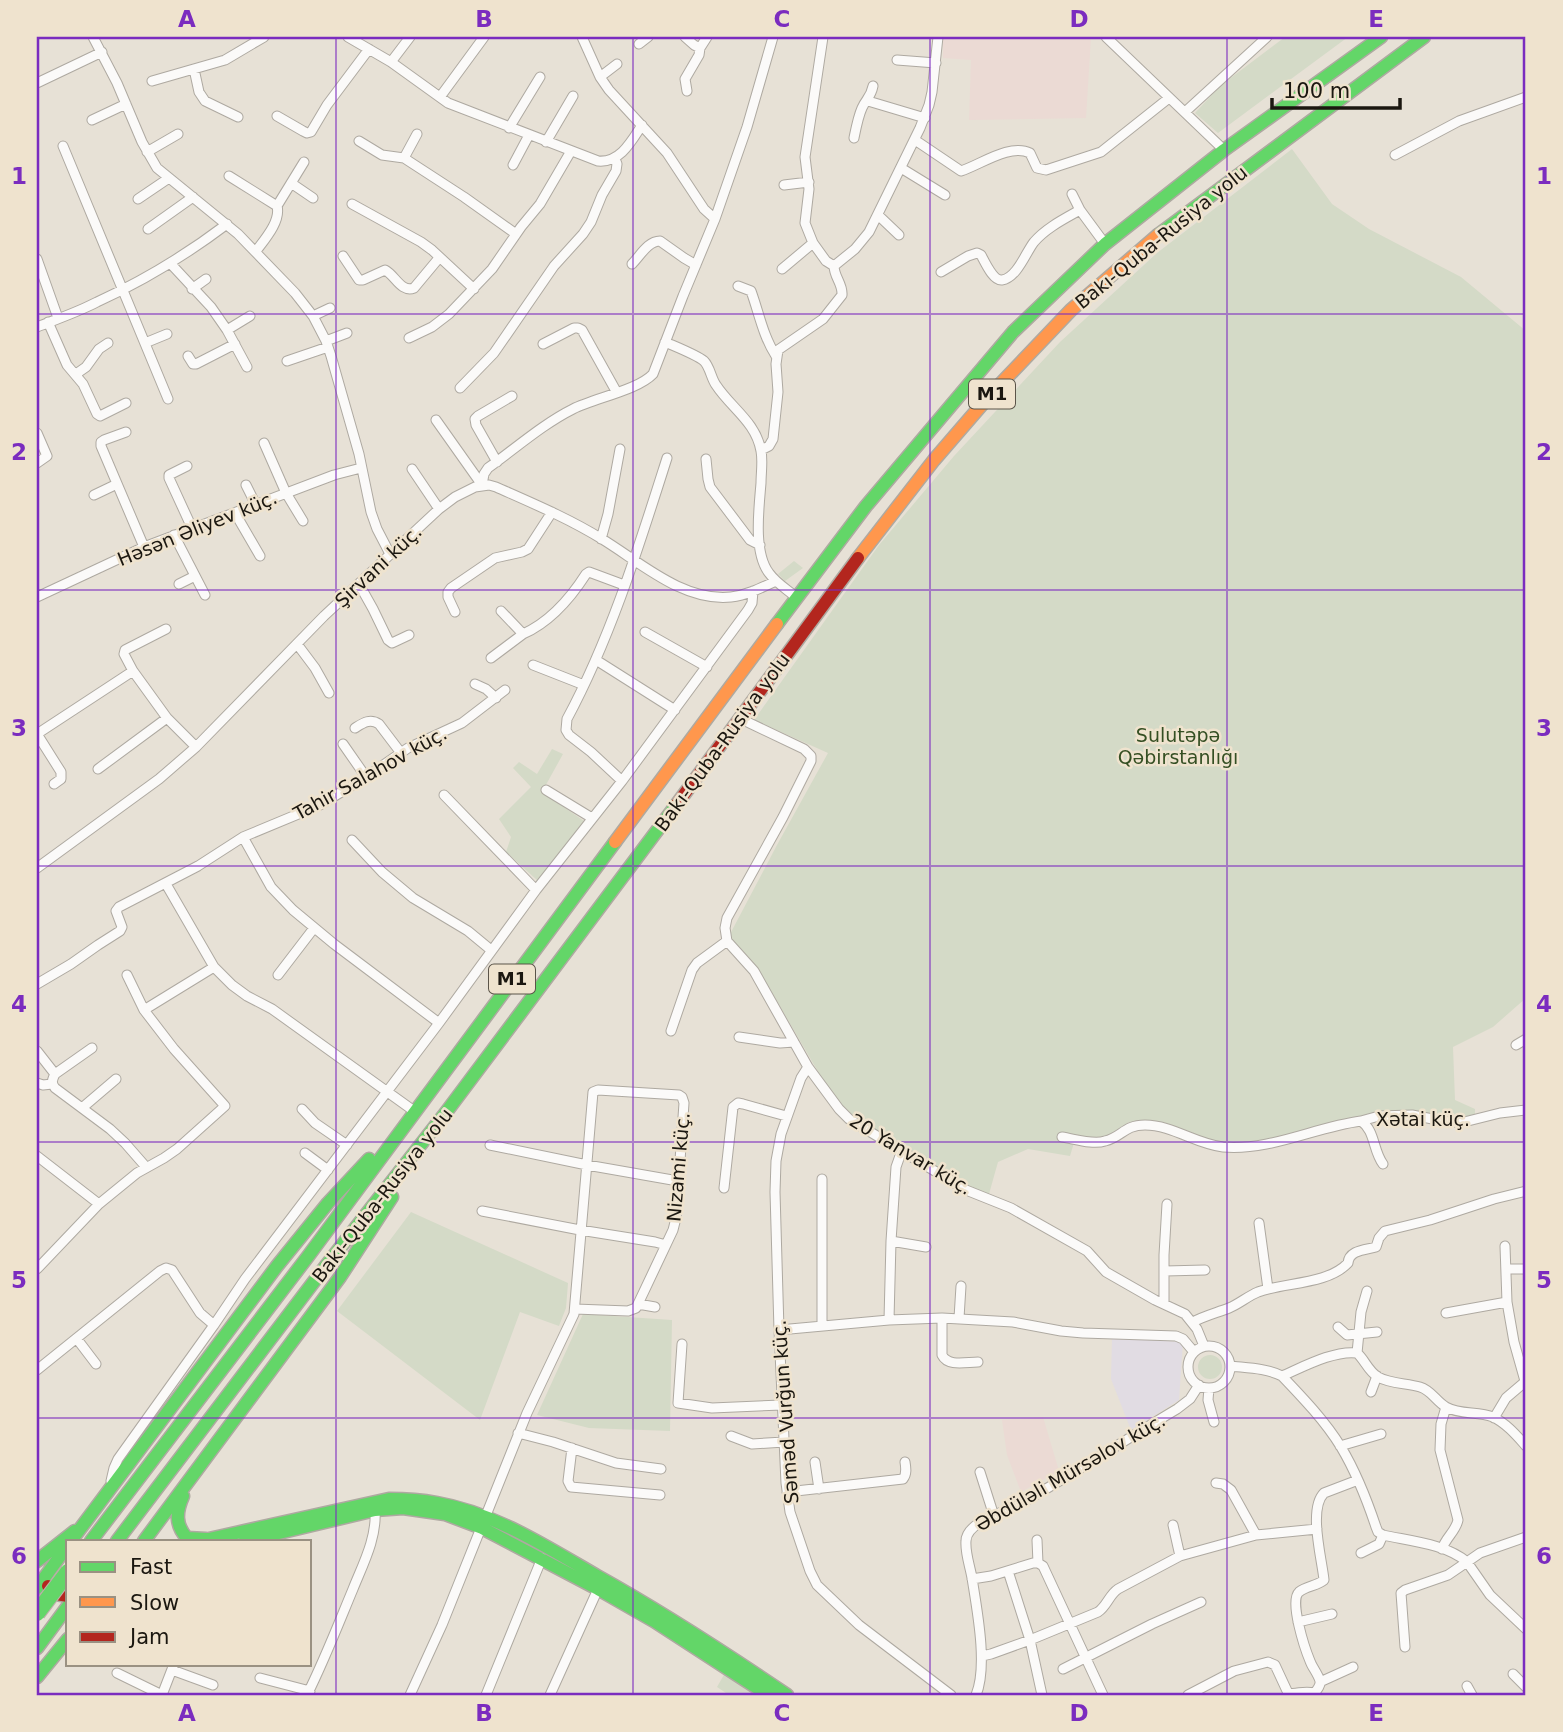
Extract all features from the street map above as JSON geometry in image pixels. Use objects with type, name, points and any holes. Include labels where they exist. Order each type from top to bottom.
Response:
[{"type":"main road","name":"Bakı-Quba-Rusiya yolu","points":[[93,1540],[309,1255],[797,598],[891,475],[973,378],[1013,332],[1105,244],[1224,150],[1381,37]]},
{"type":"main road","name":"Bakı-Quba-Rusiya yolu","points":[[118,1540],[435,1128],[843,578],[934,460],[991,394],[1072,310],[1174,222],[1424,37]]},
{"type":"main road","points":[[72,1540],[312,1223],[342,1186],[414,1111]]},
{"type":"main road","points":[[145,1540],[340,1277],[435,1128]]},
{"type":"main road","points":[[190,1479],[177,1511],[177,1525],[187,1538],[194,1540],[205,1540],[389,1499],[417,1499],[460,1508],[654,1621],[768,1695]]},
{"type":"main road","points":[[249,1540],[375,1510],[402,1508],[483,1523],[547,1548],[632,1595],[787,1695]]},
{"type":"main road","points":[[37,1561],[90,1517]]},
{"type":"main road","points":[[37,1570],[65,1562]]},
{"type":"main road","points":[[37,1588],[65,1562]]},
{"type":"main road","points":[[65,1562],[47,1579],[48,1587],[57,1595],[66,1597]]},
{"type":"main road","points":[[37,1614],[65,1562]]},
{"type":"main road","points":[[37,1600],[66,1597]]},
{"type":"main road","points":[[37,1648],[66,1609]]},
{"type":"main road","points":[[37,1677],[66,1641]]},
{"type":"street","points":[[93,37],[147,152],[158,168],[256,251],[313,316],[327,344],[359,454],[374,521],[390,554]]},
{"type":"street","points":[[152,81],[225,60],[264,37]]},
{"type":"street","points":[[348,37],[461,109],[598,161],[615,159],[642,125]]},
{"type":"street","points":[[391,62],[410,37]]},
{"type":"street","points":[[440,97],[484,37]]},
{"type":"street","points":[[582,37],[600,77],[609,90],[667,153],[704,209],[715,219]]},
{"type":"street","points":[[639,44],[648,37]]},
{"type":"street","points":[[685,37],[700,48]]},
{"type":"street","points":[[687,91],[685,79],[707,37]]},
{"type":"street","points":[[482,485],[485,471],[552,421],[572,409],[648,379],[656,369],[715,219],[774,37]]},
{"type":"street","points":[[761,450],[769,446],[773,439],[778,392],[778,350],[823,319],[842,295],[834,266],[825,261],[813,243],[806,223],[808,182],[805,157],[823,37]]},
{"type":"street","points":[[834,266],[864,239],[925,118],[932,92],[938,37]]},
{"type":"street","points":[[1107,37],[1224,150]]},
{"type":"street","points":[[1185,112],[1267,37]]},
{"type":"street","points":[[277,116],[307,133],[311,132],[327,105],[369,49]]},
{"type":"street","points":[[37,83],[102,52]]},
{"type":"street","points":[[897,60],[936,62]]},
{"type":"street","points":[[600,77],[617,64]]},
{"type":"street","points":[[194,69],[201,97],[238,117]]},
{"type":"street","points":[[509,128],[540,77]]},
{"type":"street","points":[[854,138],[863,104],[868,101],[873,86]]},
{"type":"street","points":[[546,142],[573,96]]},
{"type":"street","points":[[1395,155],[1459,121],[1526,97]]},
{"type":"street","points":[[915,140],[961,171],[994,156],[1022,150],[1030,153],[1037,168],[1046,170],[1101,152],[1170,98]]},
{"type":"street","points":[[868,101],[925,118]]},
{"type":"street","points":[[92,120],[126,104]]},
{"type":"street","points":[[147,152],[178,134]]},
{"type":"street","points":[[404,158],[417,135]]},
{"type":"street","points":[[513,165],[529,135]]},
{"type":"street","points":[[359,141],[382,155],[404,158],[516,234]]},
{"type":"street","points":[[63,146],[168,399]]},
{"type":"street","points":[[409,338],[432,327],[449,314],[492,269],[540,204],[571,151]]},
{"type":"street","points":[[460,388],[494,353],[554,266],[587,228],[616,171],[615,159]]},
{"type":"street","points":[[256,251],[279,215],[277,206],[304,162]]},
{"type":"street","points":[[901,168],[945,195]]},
{"type":"street","points":[[229,176],[277,206]]},
{"type":"street","points":[[138,199],[169,178]]},
{"type":"street","points":[[784,185],[808,182]]},
{"type":"street","points":[[291,183],[313,198]]},
{"type":"street","points":[[1072,194],[1080,210],[1105,244]]},
{"type":"street","points":[[148,229],[193,197]]},
{"type":"street","points":[[352,204],[421,242],[474,289]]},
{"type":"street","points":[[941,272],[977,253],[995,278],[1004,279],[1022,262],[1033,243],[1080,210]]},
{"type":"street","points":[[878,215],[900,235]]},
{"type":"street","points":[[37,327],[123,289],[170,263],[227,224]]},
{"type":"street","points":[[632,264],[656,240],[696,265]]},
{"type":"street","points":[[782,269],[813,243]]},
{"type":"street","points":[[343,256],[359,280],[385,270],[409,290],[414,288],[439,258]]},
{"type":"street","points":[[37,259],[58,318]]},
{"type":"street","points":[[170,263],[211,307],[247,367]]},
{"type":"street","points":[[192,289],[206,279]]},
{"type":"street","points":[[738,286],[751,291],[759,311],[760,323],[776,356]]},
{"type":"street","points":[[313,316],[330,308]]},
{"type":"street","points":[[227,330],[250,316]]},
{"type":"street","points":[[48,322],[67,365],[76,373],[97,414],[100,416],[127,403]]},
{"type":"street","points":[[543,344],[574,328],[582,330],[617,391]]},
{"type":"street","points":[[287,361],[347,333]]},
{"type":"street","points":[[145,343],[167,334]]},
{"type":"street","points":[[665,342],[706,364],[715,383],[754,431],[761,450],[760,554],[765,568],[797,598]]},
{"type":"street","points":[[76,373],[86,367],[96,352],[108,343]]},
{"type":"street","points":[[188,356],[193,364],[196,364],[235,344]]},
{"type":"street","points":[[497,462],[475,419],[512,396]]},
{"type":"street","points":[[436,420],[482,485],[496,487],[552,512],[601,538],[671,583],[711,596],[723,597],[740,595],[776,581]]},
{"type":"street","points":[[126,432],[101,442],[101,446],[144,547]]},
{"type":"street","points":[[37,433],[47,456],[37,463]]},
{"type":"street","points":[[264,443],[286,493],[303,522]]},
{"type":"street","points":[[601,538],[620,449]]},
{"type":"street","points":[[622,781],[569,735],[566,719],[596,660],[634,560],[667,458]]},
{"type":"street","points":[[706,459],[710,487],[750,540],[760,545]]},
{"type":"street","points":[[187,466],[169,475],[169,478],[192,528]]},
{"type":"street","name":"Həsən Əliyev küç.","points":[[37,597],[144,547],[349,470],[361,468]]},
{"type":"street","points":[[412,469],[439,509]]},
{"type":"street","points":[[94,495],[117,484]]},
{"type":"street","points":[[246,485],[256,505]]},
{"type":"street","name":"Şirvani küç.","points":[[37,869],[159,779],[196,747],[297,644],[439,509],[455,497],[482,485]]},
{"type":"street","points":[[455,612],[448,592],[451,588],[495,558],[528,549],[552,512]]},
{"type":"street","points":[[235,513],[260,556]]},
{"type":"street","points":[[174,536],[205,595]]},
{"type":"street","points":[[491,658],[555,612],[569,599],[589,572],[624,585]]},
{"type":"street","points":[[179,584],[195,576]]},
{"type":"street","points":[[359,584],[388,640],[392,643],[409,635]]},
{"type":"street","points":[[109,1493],[118,1459],[245,1279],[536,890],[707,667],[748,610],[753,591]]},
{"type":"street","points":[[501,611],[523,634]]},
{"type":"street","points":[[166,629],[125,650],[124,653],[133,671],[167,718],[196,747]]},
{"type":"street","points":[[645,632],[707,667]]},
{"type":"street","points":[[297,644],[316,668],[329,693]]},
{"type":"street","points":[[596,660],[675,710]]},
{"type":"street","points":[[533,664],[584,685]]},
{"type":"street","points":[[54,784],[63,776],[37,734],[133,671]]},
{"type":"street","points":[[475,684],[496,698]]},
{"type":"street","name":"Tahir Salahov küç.","points":[[37,984],[120,931],[122,926],[117,916],[119,907],[214,857],[243,837],[320,805],[401,753],[462,723],[505,690]]},
{"type":"street","points":[[98,769],[167,718]]},
{"type":"street","points":[[671,1031],[692,970],[697,963],[727,941],[727,918],[809,766],[811,756],[804,749],[739,718]]},
{"type":"street","points":[[355,728],[374,720],[401,753]]},
{"type":"street","points":[[343,744],[366,777]]},
{"type":"street","points":[[546,790],[592,818]]},
{"type":"street","points":[[444,795],[536,890]]},
{"type":"street","points":[[243,837],[271,887],[293,910],[439,1023]]},
{"type":"street","points":[[352,840],[382,872],[413,898],[468,931],[491,950]]},
{"type":"street","points":[[166,884],[214,967],[232,985],[272,1009],[414,1111]]},
{"type":"street","points":[[278,975],[314,928]]},
{"type":"street","name":"20 Yanvar küç.","points":[[727,941],[762,984],[808,1067],[844,1115],[966,1190],[1011,1208],[1087,1251],[1106,1272],[1181,1311],[1192,1322]]},
{"type":"street","points":[[144,1010],[214,967]]},
{"type":"street","points":[[37,1269],[99,1204],[128,1179],[177,1149],[225,1106],[174,1049],[144,1010],[127,975]]},
{"type":"street","points":[[739,1037],[780,1044],[794,1042]]},
{"type":"street","points":[[1516,1045],[1526,1039]]},
{"type":"street","points":[[37,1083],[43,1085],[53,1079],[92,1048]]},
{"type":"street","points":[[37,1051],[53,1079],[55,1088],[125,1143],[146,1167]]},
{"type":"street","name":"Səməd Vurğun küç.","points":[[808,1067],[786,1116],[778,1146],[775,1192],[782,1405],[790,1512],[817,1585],[857,1623],[951,1695]]},
{"type":"street","points":[[82,1108],[116,1079]]},
{"type":"street","name":"Nizami küç.","points":[[410,1695],[442,1625],[518,1433],[572,1321],[591,1096],[598,1090],[679,1095],[684,1103],[676,1218],[673,1230],[638,1304]]},
{"type":"street","points":[[724,1188],[733,1107],[738,1103],[786,1116]]},
{"type":"street","points":[[302,1109],[315,1123],[347,1144]]},
{"type":"street","name":"Xətai küç.","points":[[1062,1137],[1103,1142],[1134,1126],[1152,1125],[1209,1144],[1223,1147],[1242,1146],[1283,1141],[1379,1116],[1412,1115],[1448,1122],[1464,1122],[1526,1110]]},
{"type":"street","points":[[1361,1121],[1367,1124],[1382,1164]]},
{"type":"street","points":[[490,1145],[678,1181]]},
{"type":"street","points":[[889,1320],[896,1167],[902,1150]]},
{"type":"street","points":[[305,1153],[328,1170]]},
{"type":"street","points":[[37,1156],[99,1204]]},
{"type":"street","points":[[822,1179],[822,1326]]},
{"type":"street","points":[[1203,1346],[1200,1334],[1192,1322],[1208,1314],[1229,1308],[1257,1292],[1311,1280],[1341,1269],[1353,1253],[1376,1247],[1385,1231],[1526,1191]]},
{"type":"street","points":[[1164,1304],[1167,1204]]},
{"type":"street","points":[[482,1210],[666,1245]]},
{"type":"street","points":[[1259,1223],[1268,1289]]},
{"type":"street","points":[[891,1241],[926,1247]]},
{"type":"street","points":[[1494,1418],[1506,1398],[1525,1381],[1507,1302],[1505,1246]]},
{"type":"street","points":[[1506,1269],[1526,1269]]},
{"type":"street","points":[[37,1370],[160,1270],[172,1270],[200,1312],[214,1325]]},
{"type":"street","points":[[1165,1270],[1205,1270]]},
{"type":"street","points":[[959,1318],[961,1286]]},
{"type":"street","points":[[1367,1291],[1357,1335],[1357,1353],[1377,1376],[1391,1382],[1423,1387],[1446,1407],[1494,1418],[1526,1446]]},
{"type":"street","points":[[1446,1313],[1507,1302]]},
{"type":"street","points":[[575,1309],[628,1311],[636,1308],[638,1304],[654,1307]]},
{"type":"street","points":[[942,1318],[944,1359],[950,1362],[978,1362]]},
{"type":"street","points":[[779,1330],[889,1320],[959,1318],[1013,1322],[1083,1334],[1176,1336],[1183,1339],[1194,1352]]},
{"type":"street","points":[[1338,1327],[1350,1336],[1377,1332]]},
{"type":"street","points":[[77,1339],[96,1364]]},
{"type":"street","points":[[682,1344],[678,1403],[712,1408],[782,1405]]},
{"type":"street","points":[[1203,1346],[1219,1348],[1227,1356],[1229,1372],[1220,1385],[1209,1388],[1199,1385],[1191,1377],[1189,1361],[1194,1352],[1203,1346]]},
{"type":"street","points":[[1282,1376],[1337,1354],[1357,1353]]},
{"type":"street","points":[[1230,1366],[1266,1370],[1282,1376],[1315,1412],[1340,1446],[1358,1480],[1378,1532],[1453,1552],[1467,1562],[1490,1595],[1526,1629]]},
{"type":"street","points":[[1371,1392],[1377,1376]]},
{"type":"street","name":"Əbdüləli Mürsəlov küç.","points":[[976,1695],[981,1683],[982,1656],[965,1539],[967,1533],[976,1525],[1036,1494],[1177,1409],[1190,1399],[1199,1385]]},
{"type":"street","points":[[1209,1388],[1208,1400],[1214,1422]]},
{"type":"street","points":[[1442,1549],[1458,1520],[1440,1450],[1441,1424],[1446,1407]]},
{"type":"street","points":[[518,1433],[616,1463],[661,1469]]},
{"type":"street","points":[[1340,1446],[1381,1434]]},
{"type":"street","points":[[731,1436],[752,1444],[784,1442]]},
{"type":"street","points":[[572,1448],[568,1481],[571,1487],[660,1495]]},
{"type":"street","points":[[815,1462],[819,1489]]},
{"type":"street","points":[[787,1492],[903,1479],[905,1462]]},
{"type":"street","points":[[980,1472],[994,1516]]},
{"type":"street","points":[[1320,1682],[1310,1662],[1298,1622],[1296,1598],[1300,1591],[1324,1580],[1317,1529],[1320,1497],[1358,1480]]},
{"type":"street","points":[[1216,1483],[1231,1490],[1256,1535]]},
{"type":"street","points":[[260,1678],[308,1693],[367,1552],[375,1527],[375,1510]]},
{"type":"street","points":[[1172,1525],[1181,1556]]},
{"type":"street","points":[[982,1656],[1070,1625],[1103,1609],[1112,1593],[1181,1556],[1256,1535],[1317,1529]]},
{"type":"street","points":[[1361,1553],[1379,1544],[1383,1535]]},
{"type":"street","points":[[1405,1647],[1401,1593],[1448,1574],[1480,1553],[1526,1537]]},
{"type":"street","points":[[1037,1540],[1038,1563]]},
{"type":"street","points":[[486,1695],[542,1558]]},
{"type":"street","points":[[972,1579],[1038,1563],[1043,1566],[1103,1695]]},
{"type":"street","points":[[1008,1571],[1030,1640],[1042,1695]]},
{"type":"street","points":[[550,1695],[598,1589]]},
{"type":"street","points":[[1063,1670],[1201,1602]]},
{"type":"street","points":[[1298,1622],[1332,1614]]},
{"type":"street","points":[[1188,1695],[1234,1671],[1268,1662],[1275,1665],[1288,1693],[1307,1691],[1314,1694],[1320,1682],[1353,1667]]},
{"type":"street","points":[[117,1673],[162,1695],[173,1667],[213,1685]]},
{"type":"street","points":[[1513,1674],[1526,1687]]},
{"type":"street","points":[[1467,1686],[1472,1695]]},
{"type":"shaded area","points":[[943,37],[1091,37],[1086,118],[969,120],[971,60],[943,58]]},
{"type":"shaded area","points":[[1112,1338],[1183,1342],[1179,1400],[1131,1430],[1111,1379]]},
{"type":"shaded area","points":[[1043,1417],[1059,1471],[1021,1492],[1007,1455],[1002,1420]]},
{"type":"green space","points":[[1285,37],[1348,37],[1218,133],[1195,113],[1220,86]]},
{"type":"green space","name":"Sulutəpə Qəbirstanlığı","points":[[1292,149],[1332,204],[1369,229],[1461,277],[1526,331],[1526,998],[1493,1027],[1453,1047],[1455,1100],[1475,1109],[1475,1117],[1371,1117],[1276,1138],[1217,1143],[1157,1122],[1129,1122],[1104,1138],[1076,1136],[1070,1156],[1028,1149],[998,1162],[989,1194],[967,1187],[849,1115],[827,1087],[757,967],[729,936],[828,753],[754,720],[879,545],[954,456],[1060,342],[1157,253]]},
{"type":"green space","points":[[794,561],[803,568],[785,581],[778,574]]},
{"type":"green space","points":[[552,749],[563,754],[542,792],[584,821],[538,881],[506,852],[511,837],[499,819],[531,787],[513,768],[519,762],[537,774]]},
{"type":"green space","points":[[411,1212],[568,1283],[566,1308],[559,1326],[520,1312],[480,1420],[337,1311]]},
{"type":"green space","points":[[583,1314],[672,1320],[670,1431],[589,1428],[537,1415]]},
{"type":"green space","points":[[1205,1355],[1215,1355],[1222,1362],[1222,1372],[1215,1379],[1205,1379],[1198,1372],[1198,1362]]},
{"type":"green space","points":[[725,1673],[757,1695],[729,1695],[717,1687]]},
{"type":"traffic: fast","points":[[777,624],[866,506],[1013,332],[1105,244],[1224,150],[1381,37]]},
{"type":"traffic: fast","points":[[1158,235],[1424,37]]},
{"type":"traffic: fast","points":[[118,1540],[447,1111],[677,804]]},
{"type":"traffic: fast","points":[[92,1540],[309,1255],[615,842]]},
{"type":"traffic: fast","points":[[72,1540],[277,1266],[328,1203],[369,1159]]},
{"type":"traffic: fast","points":[[145,1540],[340,1277],[392,1197]]},
{"type":"traffic: fast","points":[[183,1496],[178,1513],[180,1528],[187,1538],[206,1539]]},
{"type":"traffic: fast","points":[[204,1540],[389,1499],[425,1501],[458,1508],[520,1532],[559,1554],[669,1618],[787,1695]]},
{"type":"traffic: fast","points":[[249,1540],[375,1510],[403,1508],[445,1514],[482,1528],[598,1589],[654,1621],[768,1695]]},
{"type":"traffic: fast","points":[[37,1561],[75,1531]]},
{"type":"traffic: fast","points":[[37,1588],[66,1548]]},
{"type":"traffic: fast","points":[[37,1613],[66,1575]]},
{"type":"traffic: fast","points":[[37,1648],[66,1609]]},
{"type":"traffic: fast","points":[[37,1677],[66,1641]]},
{"type":"traffic: slow","points":[[858,558],[934,460],[991,394],[1071,310],[1158,235]]},
{"type":"traffic: slow","points":[[615,842],[777,624]]},
{"type":"traffic: jam","points":[[677,804],[858,558]]},
{"type":"traffic: jam","points":[[48,1586],[56,1594],[66,1596]]}]
